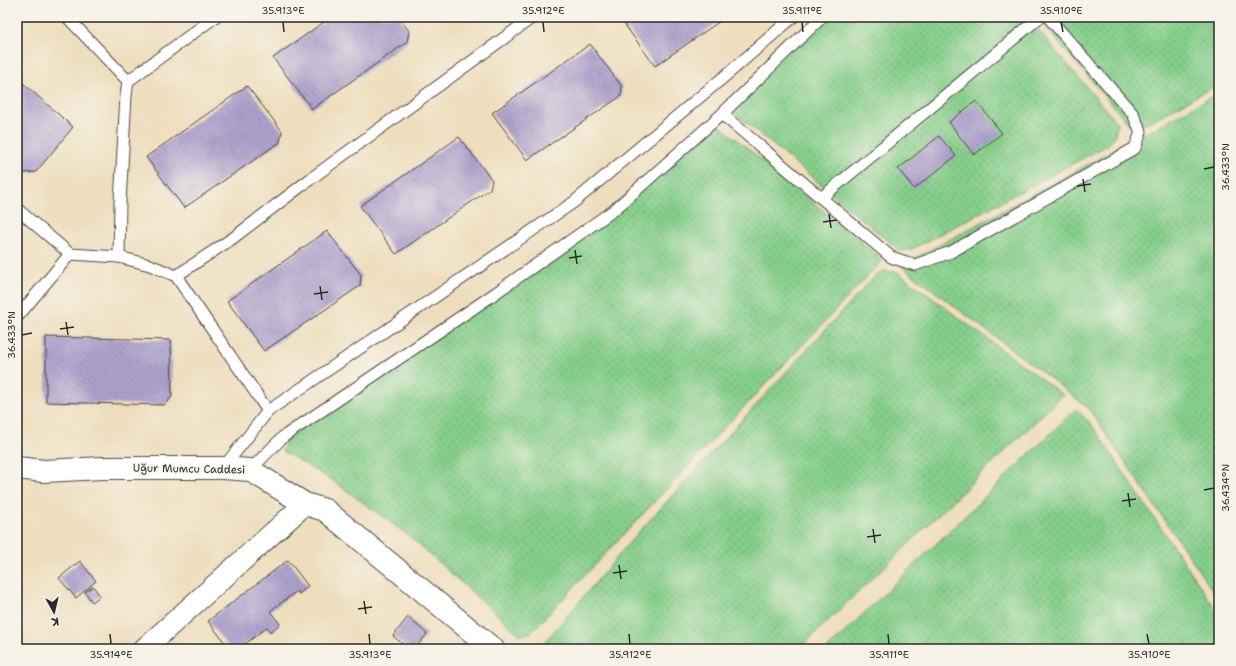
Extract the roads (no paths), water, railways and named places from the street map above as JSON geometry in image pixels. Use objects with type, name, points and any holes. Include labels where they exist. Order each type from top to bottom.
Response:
[{"type":"street","name":"Uğur Mumcu Caddesi","points":[[17,468],[44,471],[103,468],[223,468],[250,470],[305,504],[325,510],[493,649]]},
{"type":"street","points":[[144,649],[305,504]]},
{"type":"lane","points":[[67,17],[128,81]]},
{"type":"lane","points":[[119,257],[120,203],[128,81],[214,17]]},
{"type":"lane","points":[[176,276],[233,238],[309,180],[533,17]]},
{"type":"lane","points":[[223,468],[268,411],[574,202],[731,71],[792,17]]},
{"type":"lane","points":[[250,470],[283,437],[487,299],[614,210],[722,114],[822,17]]},
{"type":"lane","points":[[821,198],[1040,17]]},
{"type":"lane","points":[[722,114],[892,256],[915,265],[951,252],[1135,148],[1141,132],[1132,114],[1048,17]]},
{"type":"lane","points":[[17,209],[70,254],[119,257],[150,265],[176,276],[268,411]]},
{"type":"lane","points":[[19,315],[70,254]]}]
